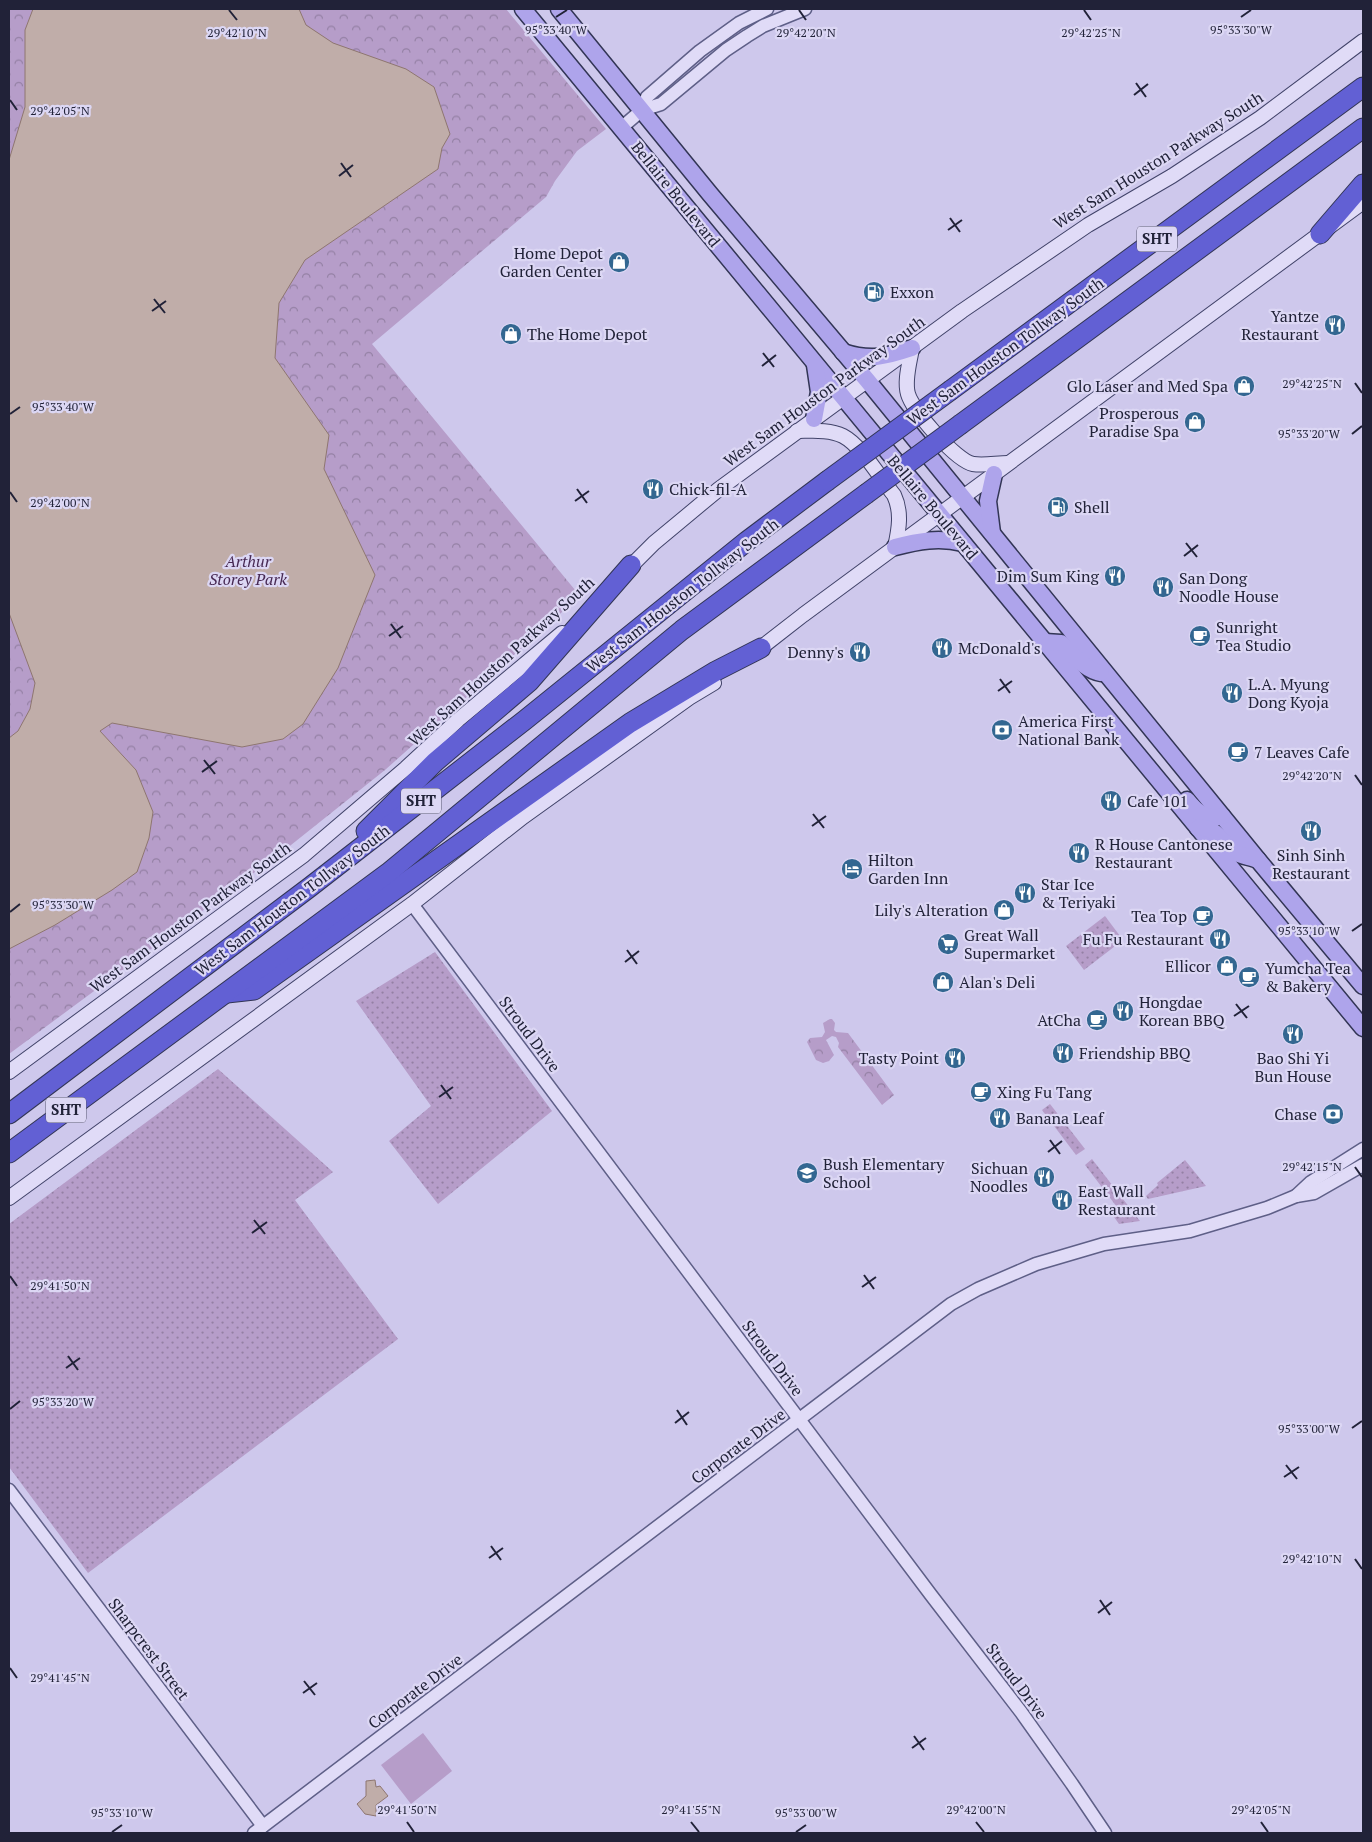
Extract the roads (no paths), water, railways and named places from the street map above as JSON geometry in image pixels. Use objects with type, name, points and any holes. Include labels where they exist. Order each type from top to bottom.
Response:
[{"type":"highway","name":"West Sam Houston Tollway South","points":[[9,1114],[310,887],[525,720],[748,541],[827,481],[1363,87]]},
{"type":"highway","name":"West Sam Houston Tollway South","points":[[9,1153],[388,873],[682,630],[1363,128]]},
{"type":"highway","points":[[1320,234],[1363,184]]},
{"type":"highway","points":[[310,887],[435,762],[529,682],[631,565]]},
{"type":"highway","points":[[226,993],[254,990],[630,723],[716,671],[761,648]]},
{"type":"main road","name":"Bellaire Boulevard","points":[[523,9],[1363,1028]]},
{"type":"main road","name":"Bellaire Boulevard","points":[[560,9],[710,194],[867,380],[1363,986]]},
{"type":"main road","name":"West Sam Houston Parkway South","points":[[9,1072],[304,855],[406,768],[458,720],[547,647],[631,565],[695,507],[867,380],[1065,240],[1172,176],[1260,118],[1363,41]]},
{"type":"main road","points":[[9,1198],[412,904],[523,817],[689,698],[732,672],[895,547],[1363,202]]},
{"type":"main road","points":[[843,352],[863,358],[880,358],[912,348],[907,379],[908,393],[912,404],[945,444],[956,455],[972,464],[1008,463]]},
{"type":"main road","points":[[814,419],[819,392],[815,363]]},
{"type":"main road","points":[[797,431],[828,432],[842,436],[858,448],[898,503],[899,522],[895,547]]},
{"type":"main road","points":[[992,535],[988,501],[994,474]]},
{"type":"main road","points":[[895,547],[931,540],[952,540],[963,543]]},
{"type":"main road","points":[[1045,642],[1061,643],[1079,662],[1094,672],[1106,674]]},
{"type":"main road","points":[[1152,773],[1173,783],[1195,810],[1204,816],[1214,818],[1222,816]]},
{"type":"main road","points":[[1198,828],[1207,828],[1217,833],[1234,851],[1258,860]]},
{"type":"street","points":[[642,110],[647,97],[700,51],[740,23],[767,9]]},
{"type":"street","points":[[621,128],[642,110],[661,104],[726,50],[746,36],[789,11],[805,9]]},
{"type":"street","name":"Stroud Drive","points":[[412,904],[799,1420],[1021,1712],[1105,1833]]},
{"type":"street","name":"Corporate Drive","points":[[1296,1196],[1311,1182],[1363,1149]]},
{"type":"street","name":"Corporate Drive","points":[[258,1830],[951,1304],[1009,1274],[1063,1255],[1104,1244],[1190,1231],[1267,1208],[1296,1196],[1314,1193],[1363,1166]]},
{"type":"street","name":"Sharpcrest Street","points":[[9,1490],[258,1830]]},
{"type":"place","name":"Home Depot Garden Center","points":[[619,262]]},
{"type":"place","name":"Exxon","points":[[874,292]]},
{"type":"place","name":"Yantze Restaurant","points":[[1335,325]]},
{"type":"place","name":"The Home Depot","points":[[511,334]]},
{"type":"place","name":"Glo Laser and Med Spa","points":[[1244,386]]},
{"type":"place","name":"Prosperous Paradise Spa","points":[[1195,422]]},
{"type":"place","name":"Chick-fil-A","points":[[653,489]]},
{"type":"place","name":"Shell","points":[[1058,507]]},
{"type":"place","name":"Dim Sum King","points":[[1115,576]]},
{"type":"place","name":"San Dong Noodle House","points":[[1163,587]]},
{"type":"place","name":"Sunright Tea Studio","points":[[1200,636]]},
{"type":"place","name":"McDonald's","points":[[942,648]]},
{"type":"place","name":"Denny's","points":[[860,652]]},
{"type":"place","name":"L.A. Myung Dong Kyoja","points":[[1232,693]]},
{"type":"place","name":"America First National Bank","points":[[1002,730]]},
{"type":"place","name":"7 Leaves Cafe","points":[[1238,752]]},
{"type":"place","name":"Cafe 101","points":[[1111,801]]},
{"type":"place","name":"Sinh Sinh Restaurant","points":[[1311,831]]},
{"type":"place","name":"R House Cantonese Restaurant","points":[[1079,853]]},
{"type":"place","name":"Hilton Garden Inn","points":[[852,869]]},
{"type":"place","name":"Star Ice & Teriyaki","points":[[1025,893]]},
{"type":"place","name":"Lily's Alteration","points":[[1004,910]]},
{"type":"place","name":"Tea Top","points":[[1203,916]]},
{"type":"place","name":"Fu Fu Restaurant","points":[[1220,939]]},
{"type":"place","name":"Great Wall Supermarket","points":[[948,944]]},
{"type":"place","name":"Ellicor","points":[[1227,966]]},
{"type":"place","name":"Yumcha Tea & Bakery","points":[[1249,977]]},
{"type":"place","name":"Alan's Deli","points":[[943,982]]},
{"type":"place","name":"Hongdae Korean BBQ","points":[[1123,1011]]},
{"type":"place","name":"AtCha","points":[[1097,1020]]},
{"type":"place","name":"Bao Shi Yi Bun House","points":[[1293,1034]]},
{"type":"place","name":"Friendship BBQ","points":[[1063,1053]]},
{"type":"place","name":"Tasty Point","points":[[955,1058]]},
{"type":"place","name":"Xing Fu Tang","points":[[981,1092]]},
{"type":"place","name":"Chase","points":[[1333,1114]]},
{"type":"place","name":"Banana Leaf","points":[[1000,1118]]},
{"type":"place","name":"Bush Elementary School","points":[[807,1173]]},
{"type":"place","name":"Sichuan Noodles","points":[[1044,1177]]},
{"type":"place","name":"East Wall Restaurant","points":[[1062,1200]]},
{"type":"park label","name":"Arthur Storey Park","points":[[248,570]]}]
